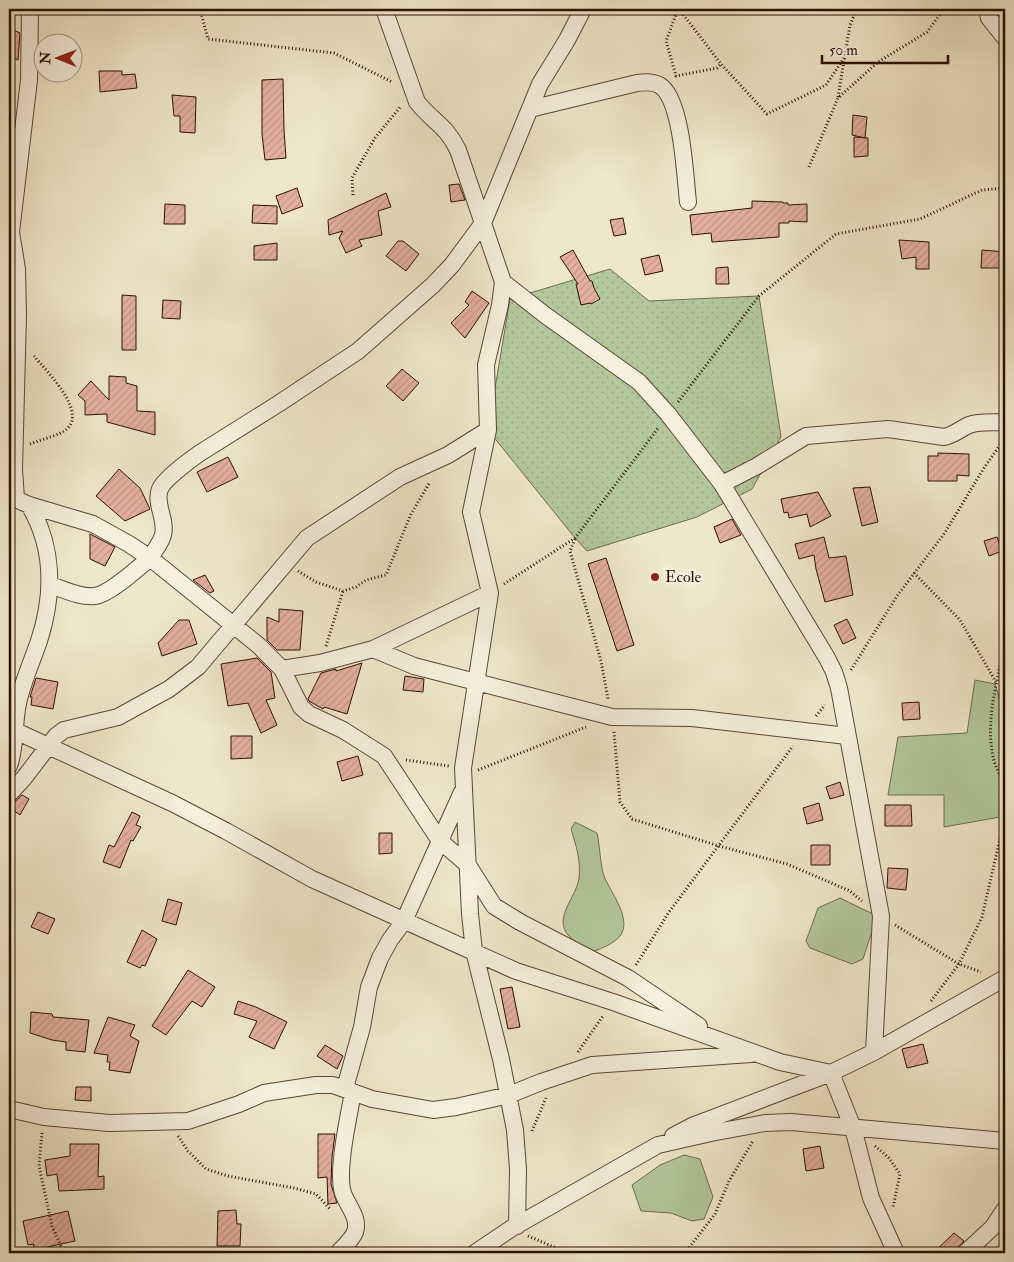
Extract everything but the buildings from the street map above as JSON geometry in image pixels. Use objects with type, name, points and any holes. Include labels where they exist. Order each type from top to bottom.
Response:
[{"type":"street","points":[[9,766],[15,742],[12,730],[21,688],[43,626],[50,596],[46,544],[36,517],[18,500],[14,456],[18,337],[17,269],[11,232],[29,80],[30,9]]},
{"type":"street","points":[[384,9],[417,102],[425,112],[442,125],[452,136],[503,282],[500,305],[486,365],[488,430],[471,512],[490,593],[464,768],[464,789],[470,914],[474,951],[497,1040],[515,1130],[518,1168],[514,1227]]},
{"type":"street","points":[[50,585],[89,596],[96,596],[123,580],[150,558],[163,536],[159,498],[161,487],[200,453],[358,351],[433,285],[452,264],[483,223],[540,84],[567,40],[583,9]]},
{"type":"street","points":[[987,9],[989,18],[1005,38]]},
{"type":"street","points":[[530,109],[637,83],[650,82],[663,87],[672,101],[678,117],[688,202]]},
{"type":"street","points":[[503,282],[545,315],[639,382],[668,414],[722,484],[834,672],[839,688],[881,916],[874,1052]]},
{"type":"street","points":[[722,484],[757,466],[806,436],[888,429],[944,437],[952,436],[972,424],[1005,422]]},
{"type":"street","points":[[9,794],[56,736],[64,730],[118,716],[169,689],[198,667],[308,538],[400,477],[448,454],[488,430]]},
{"type":"street","points":[[18,500],[93,524],[150,558],[232,626],[258,645],[282,669],[301,707],[309,714],[343,730],[384,756],[440,841],[468,865],[494,906],[520,922],[628,978],[720,1040]]},
{"type":"street","points":[[282,669],[320,663],[373,649],[490,593]]},
{"type":"street","points":[[373,649],[414,666],[612,717],[692,718],[847,736]]},
{"type":"street","points":[[12,730],[188,811],[312,879],[516,971],[613,1002],[780,1062],[830,1073]]},
{"type":"street","points":[[338,1253],[356,1232],[356,1220],[343,1192],[342,1180],[349,1090],[369,987],[380,958],[404,921],[464,789]]},
{"type":"street","points":[[475,1253],[493,1248],[514,1227],[692,1126],[830,1073],[874,1052],[1005,978]]},
{"type":"street","points":[[9,1108],[44,1117],[109,1123],[188,1121],[264,1094],[316,1085],[333,1085],[372,1099],[433,1110],[456,1107],[509,1095],[592,1065],[758,1054]]},
{"type":"street","points":[[830,1073],[853,1128],[871,1198],[896,1253]]},
{"type":"street","points":[[658,1145],[765,1123],[791,1122],[1005,1141]]},
{"type":"street","points":[[965,1253],[993,1227],[1005,1209]]},
{"type":"path","points":[[200,9],[208,39],[334,53],[413,92],[375,138],[352,178],[353,195]]},
{"type":"path","points":[[678,9],[721,64],[767,114],[826,84],[844,58]]},
{"type":"path","points":[[678,9],[666,41],[676,76],[717,68],[721,64]]},
{"type":"path","points":[[809,168],[838,98],[850,25],[857,9]]},
{"type":"path","points":[[838,98],[878,62],[927,32],[944,9]]},
{"type":"path","points":[[490,593],[575,538],[760,296],[836,234],[920,219],[982,190],[1005,188]]},
{"type":"path","points":[[14,456],[24,446],[66,430],[72,422],[72,409],[64,393],[18,337]]},
{"type":"path","points":[[628,978],[669,912],[804,730],[839,688],[897,596],[944,534],[1005,437]]},
{"type":"path","points":[[291,558],[298,570],[312,580],[342,591],[356,587],[366,580],[386,575],[411,514],[432,479]]},
{"type":"path","points":[[914,573],[960,620],[996,683]]},
{"type":"path","points":[[320,663],[342,591]]},
{"type":"path","points":[[1005,642],[996,683],[991,731],[993,758],[1005,786]]},
{"type":"path","points":[[612,717],[620,802],[632,819],[718,846],[787,864],[832,883],[850,891],[881,916],[959,964],[983,973]]},
{"type":"path","points":[[929,1003],[959,964],[982,917],[1005,817]]},
{"type":"path","points":[[566,1073],[579,1050],[613,1002]]},
{"type":"path","points":[[530,1135],[547,1096]]},
{"type":"path","points":[[44,1117],[39,1166],[52,1226],[64,1253]]},
{"type":"path","points":[[167,1122],[188,1151],[206,1169],[228,1176],[316,1194],[332,1211]]},
{"type":"path","points":[[685,1253],[715,1214],[729,1181],[745,1152],[765,1123]]},
{"type":"path","points":[[853,1128],[889,1158],[900,1174],[887,1232]]},
{"type":"path","points":[[514,1227],[568,1253]]},
{"type":"path","points":[[9,1247],[17,1253]]},
{"type":"green space","points":[[610,269],[649,301],[759,296],[781,437],[752,489],[697,517],[587,551],[488,430],[510,299]]},
{"type":"green space","points":[[975,680],[995,684],[1005,717],[1005,796],[1002,798],[1000,817],[944,827],[944,795],[888,795],[898,737],[967,733]]},
{"type":"green space","points":[[575,822],[597,833],[604,876],[623,917],[624,926],[622,933],[614,942],[595,951],[581,946],[564,929],[564,915],[579,878],[579,859],[571,829]]},
{"type":"green space","points":[[840,898],[877,916],[863,959],[852,964],[810,948],[806,941],[818,908]]},
{"type":"green space","points":[[684,1155],[700,1159],[713,1197],[704,1219],[692,1221],[671,1213],[641,1211],[632,1185],[660,1165]]},
{"type":"place","name":"Ecole","points":[[655,577]]}]
